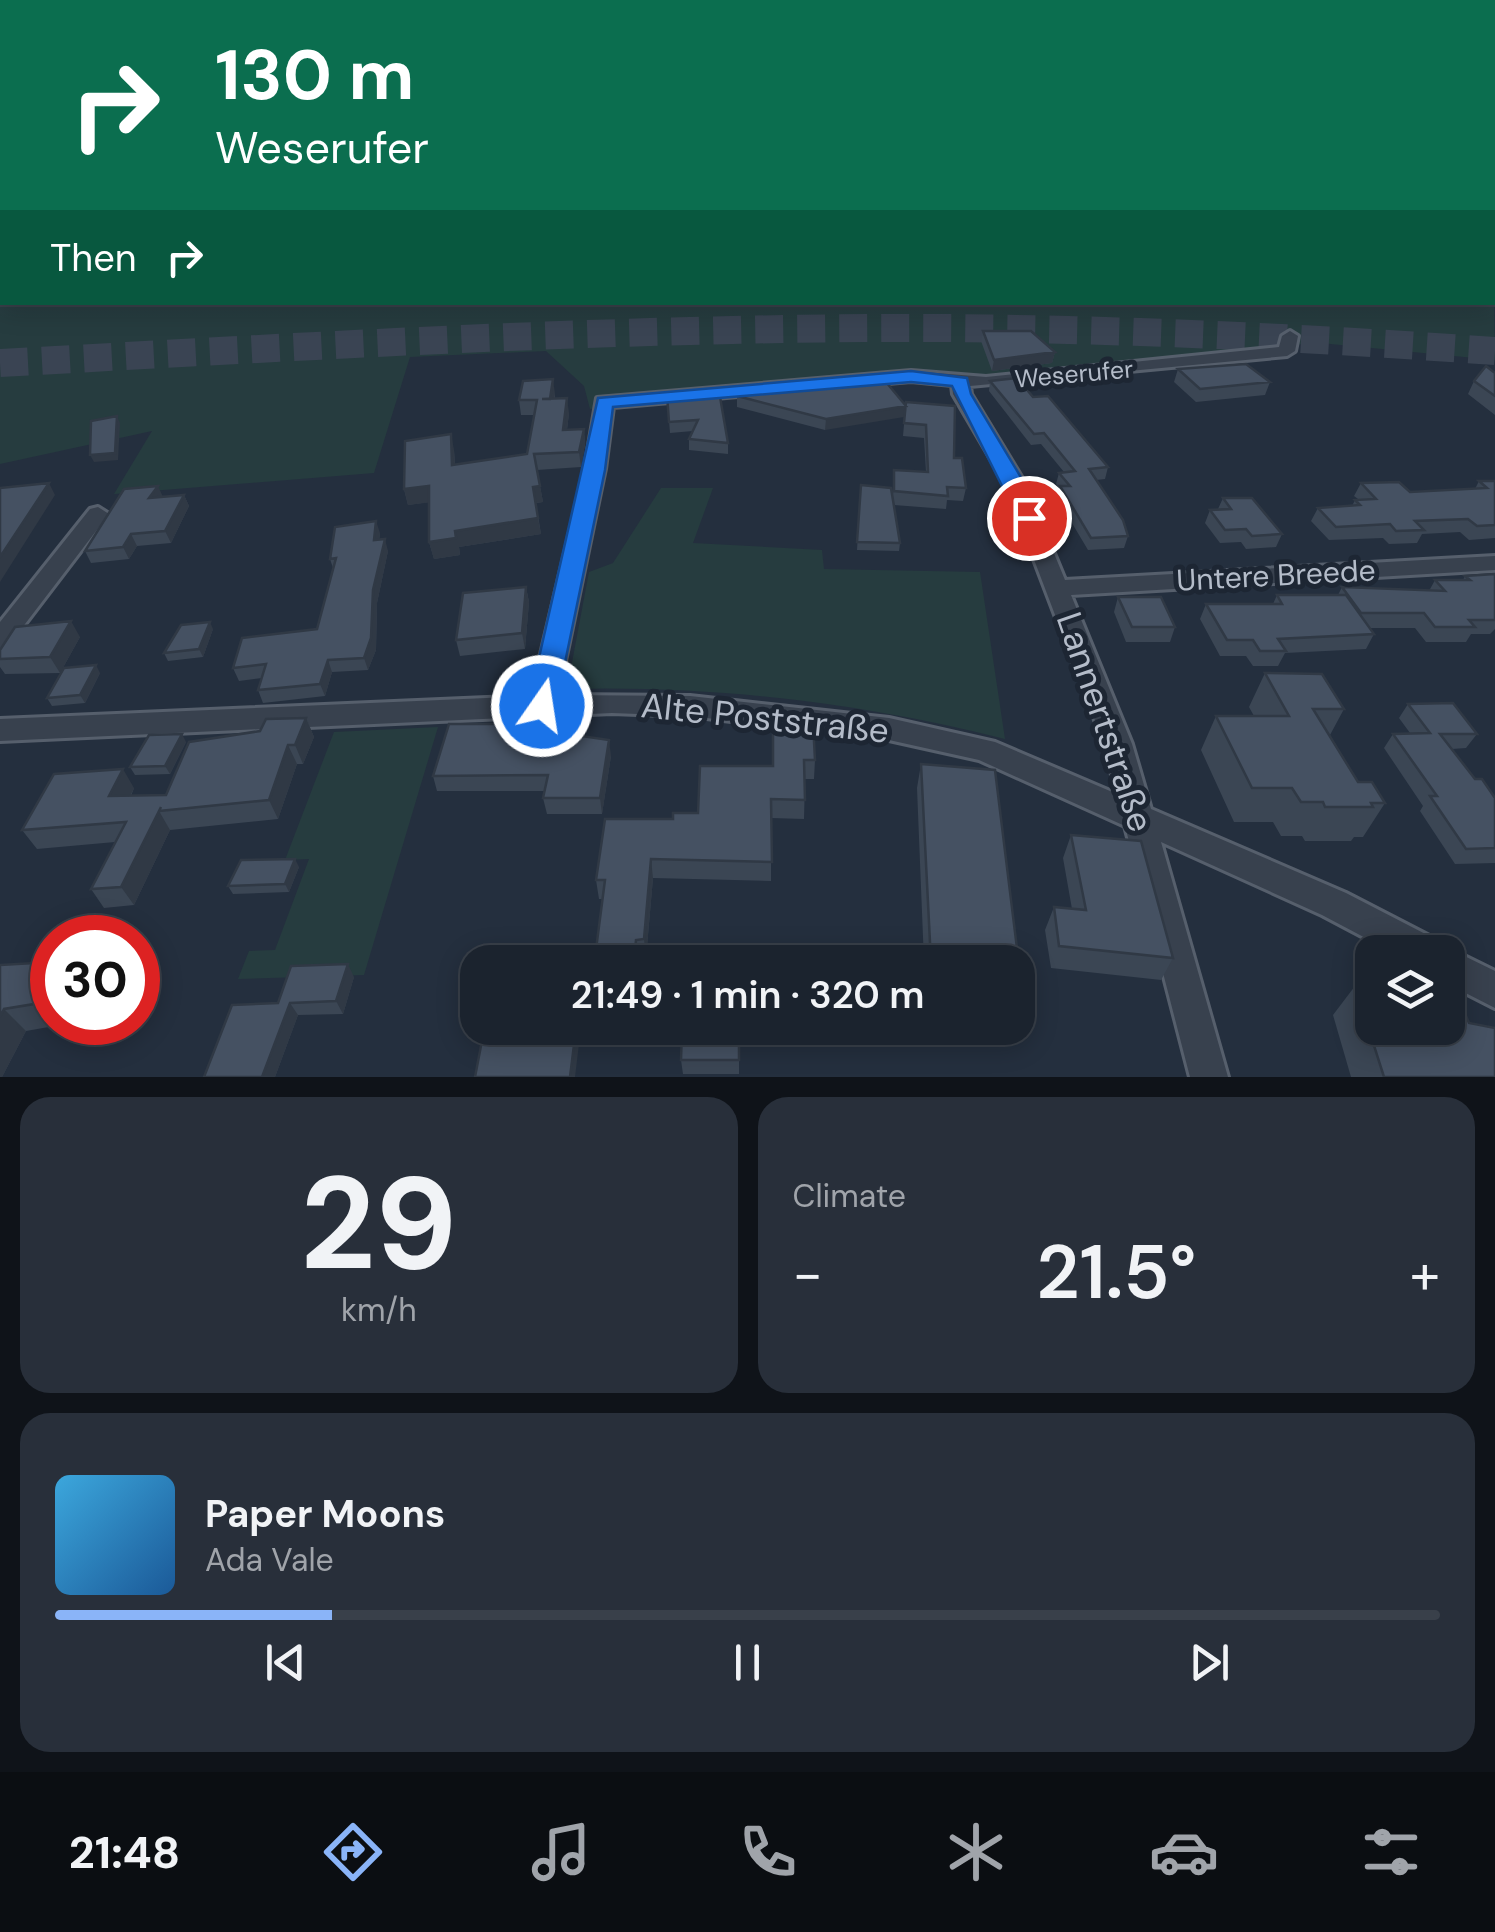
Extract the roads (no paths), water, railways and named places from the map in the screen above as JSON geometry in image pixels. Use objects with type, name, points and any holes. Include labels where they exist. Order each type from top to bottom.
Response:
[{"type":"street","name":"Weserufer","points":[[542,706],[595,470],[604,402],[911,376],[961,382],[1244,358],[1287,350],[1292,342],[1290,336]]},
{"type":"street","name":"Lannertstraße","points":[[961,382],[962,394],[1015,484],[1118,744],[1209,1077]]},
{"type":"street","points":[[0,639],[98,514]]},
{"type":"street","name":"Untere Breede","points":[[1058,588],[1495,563]]},
{"type":"street","name":"Alte Poststraße","points":[[0,730],[542,706],[690,706],[890,729],[984,750],[1140,815],[1393,935]]},
{"type":"street","points":[[1465,974],[1495,990]]},
{"type":"tunnel","points":[[0,363],[468,339],[819,329],[1146,332],[1495,351]]}]
